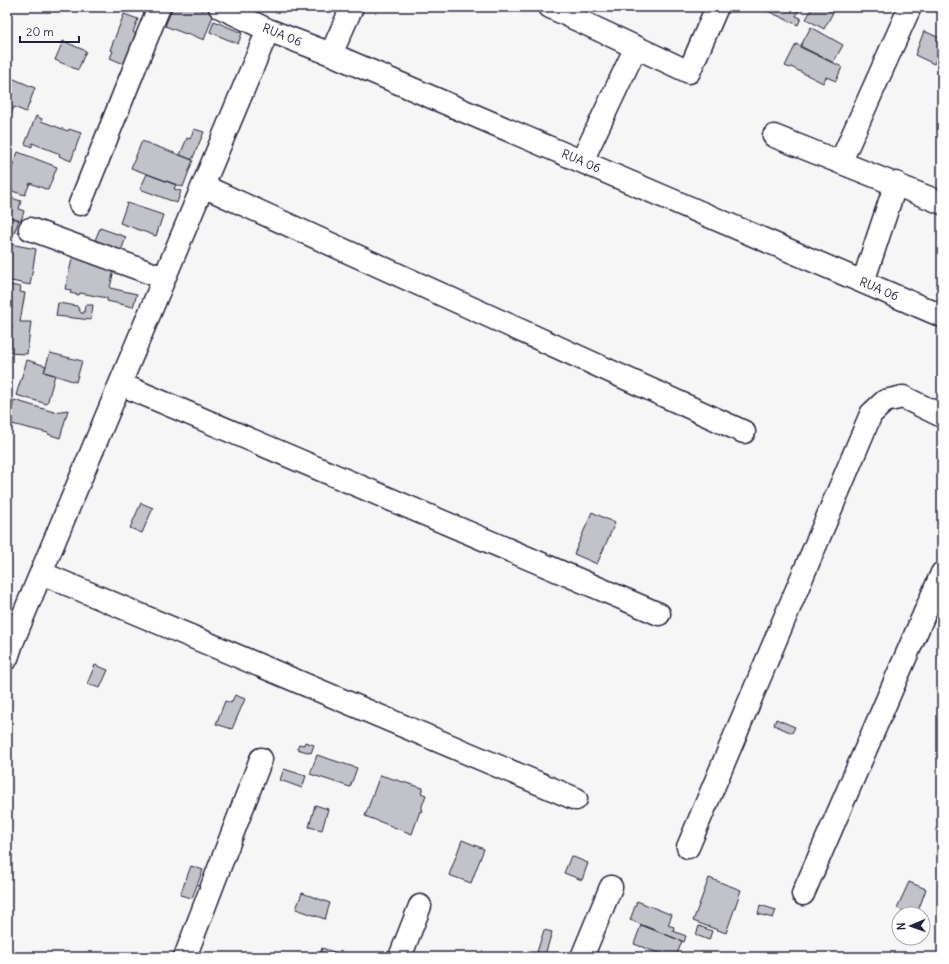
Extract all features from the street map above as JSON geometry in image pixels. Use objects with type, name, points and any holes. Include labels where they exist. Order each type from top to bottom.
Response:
[{"type":"street","points":[[80,204],[159,7]]},
{"type":"street","name":"RUA 06","points":[[220,7],[268,30],[331,54],[942,316]]},
{"type":"street","points":[[331,54],[352,7]]},
{"type":"street","points":[[550,7],[689,72],[717,7]]},
{"type":"street","points":[[841,161],[910,7]]},
{"type":"street","points":[[7,658],[41,573],[268,30]]},
{"type":"street","points":[[582,161],[636,47]]},
{"type":"street","points":[[774,136],[841,161],[942,202]]},
{"type":"street","points":[[863,282],[896,184]]},
{"type":"street","points":[[203,186],[744,432]]},
{"type":"street","points":[[30,229],[164,278]]},
{"type":"street","points":[[120,384],[659,614]]},
{"type":"street","points":[[688,847],[871,414],[885,401],[903,397],[942,416]]},
{"type":"street","points":[[41,573],[576,799]]},
{"type":"street","points":[[803,894],[942,573]]},
{"type":"street","points":[[185,957],[261,759]]},
{"type":"street","points":[[582,957],[611,887]]},
{"type":"street","points":[[400,957],[420,906]]},
{"type":"building","points":[[173,7],[195,7],[203,10],[204,8],[214,13],[204,40],[165,26]]},
{"type":"building","points":[[759,7],[800,7],[796,16],[801,18],[798,25]]},
{"type":"building","points":[[813,7],[836,7],[824,29],[806,19]]},
{"type":"building","points":[[124,14],[138,19],[133,32],[136,34],[124,64],[110,58],[113,51],[110,50]]},
{"type":"building","points":[[214,21],[242,33],[238,44],[210,32]]},
{"type":"building","points":[[811,27],[843,45],[833,63],[800,47]]},
{"type":"building","points":[[924,31],[942,39],[942,46],[934,64],[915,55]]},
{"type":"building","points":[[63,41],[86,51],[78,70],[55,60]]},
{"type":"building","points":[[796,44],[842,67],[836,81],[826,77],[823,83],[791,67],[785,66]]},
{"type":"building","points":[[7,76],[35,88],[26,112],[14,107],[10,116],[7,115]]},
{"type":"building","points":[[36,116],[42,119],[41,121],[68,131],[69,129],[81,133],[71,161],[59,156],[60,154],[32,143],[32,147],[25,144]]},
{"type":"building","points":[[194,129],[204,132],[192,160],[180,155],[187,138],[190,139]]},
{"type":"building","points":[[142,141],[193,160],[183,187],[131,168]]},
{"type":"building","points":[[18,152],[57,167],[48,190],[30,183],[25,195],[12,191],[13,190],[7,187],[11,176],[9,175]]},
{"type":"building","points":[[147,174],[176,185],[174,189],[181,191],[177,203],[140,189]]},
{"type":"building","points":[[7,189],[10,190],[8,197],[21,201],[19,209],[24,211],[21,221],[7,216]]},
{"type":"building","points":[[127,203],[163,215],[156,236],[120,223]]},
{"type":"building","points":[[7,216],[19,220],[10,244],[36,249],[30,285],[7,280],[7,260],[10,245],[7,244]]},
{"type":"building","points":[[100,228],[126,237],[120,254],[93,245]]},
{"type":"building","points":[[73,255],[115,265],[110,288],[137,294],[133,307],[107,301],[107,298],[80,293],[79,295],[70,293],[71,290],[65,289]]},
{"type":"building","points":[[10,285],[21,287],[20,292],[25,293],[20,322],[31,322],[27,354],[7,353],[7,326],[13,327],[7,325],[7,288],[10,289]]},
{"type":"building","points":[[58,303],[77,306],[81,313],[84,313],[85,305],[93,305],[91,320],[56,316]]},
{"type":"building","points":[[50,353],[82,361],[76,382],[44,372]]},
{"type":"building","points":[[27,360],[46,366],[44,372],[55,375],[47,404],[16,395]]},
{"type":"building","points":[[14,400],[54,412],[68,410],[60,438],[48,433],[8,423]]},
{"type":"building","points":[[141,503],[153,508],[142,533],[130,528]]},
{"type":"building","points":[[592,512],[615,523],[597,564],[574,554]]},
{"type":"building","points":[[95,665],[108,670],[100,688],[87,684]]},
{"type":"building","points":[[235,695],[245,699],[232,729],[216,724],[225,701],[231,703]]},
{"type":"building","points":[[776,719],[795,727],[792,733],[774,725]]},
{"type":"building","points":[[305,742],[314,745],[311,753],[297,749],[299,744],[304,745]]},
{"type":"building","points":[[317,755],[357,768],[350,787],[310,774]]},
{"type":"building","points":[[284,769],[306,776],[302,788],[280,780]]},
{"type":"building","points":[[380,775],[423,788],[421,793],[426,795],[422,806],[423,810],[422,812],[420,811],[412,834],[365,816]]},
{"type":"building","points":[[315,805],[328,809],[322,830],[309,827]]},
{"type":"building","points":[[462,840],[484,849],[471,883],[449,875]]},
{"type":"building","points":[[571,856],[588,863],[582,880],[564,873]]},
{"type":"building","points":[[191,866],[203,870],[192,898],[180,895]]},
{"type":"building","points":[[709,878],[741,890],[726,933],[693,921]]},
{"type":"building","points":[[909,882],[926,889],[920,906],[898,906]]},
{"type":"building","points":[[302,893],[330,903],[325,919],[296,909]]},
{"type":"building","points":[[637,901],[672,915],[668,925],[674,927],[673,931],[686,936],[684,942],[630,920]]},
{"type":"building","points":[[760,905],[776,910],[773,918],[758,914]]},
{"type":"building","points":[[641,925],[682,941],[676,957],[669,957],[634,944]]},
{"type":"building","points":[[699,926],[712,931],[709,940],[696,935]]},
{"type":"building","points":[[544,930],[552,932],[545,955],[537,952]]},
{"type":"building","points":[[322,948],[340,954],[339,957],[319,957]]},
{"type":"building","points":[[312,954],[319,957],[310,957]]}]
